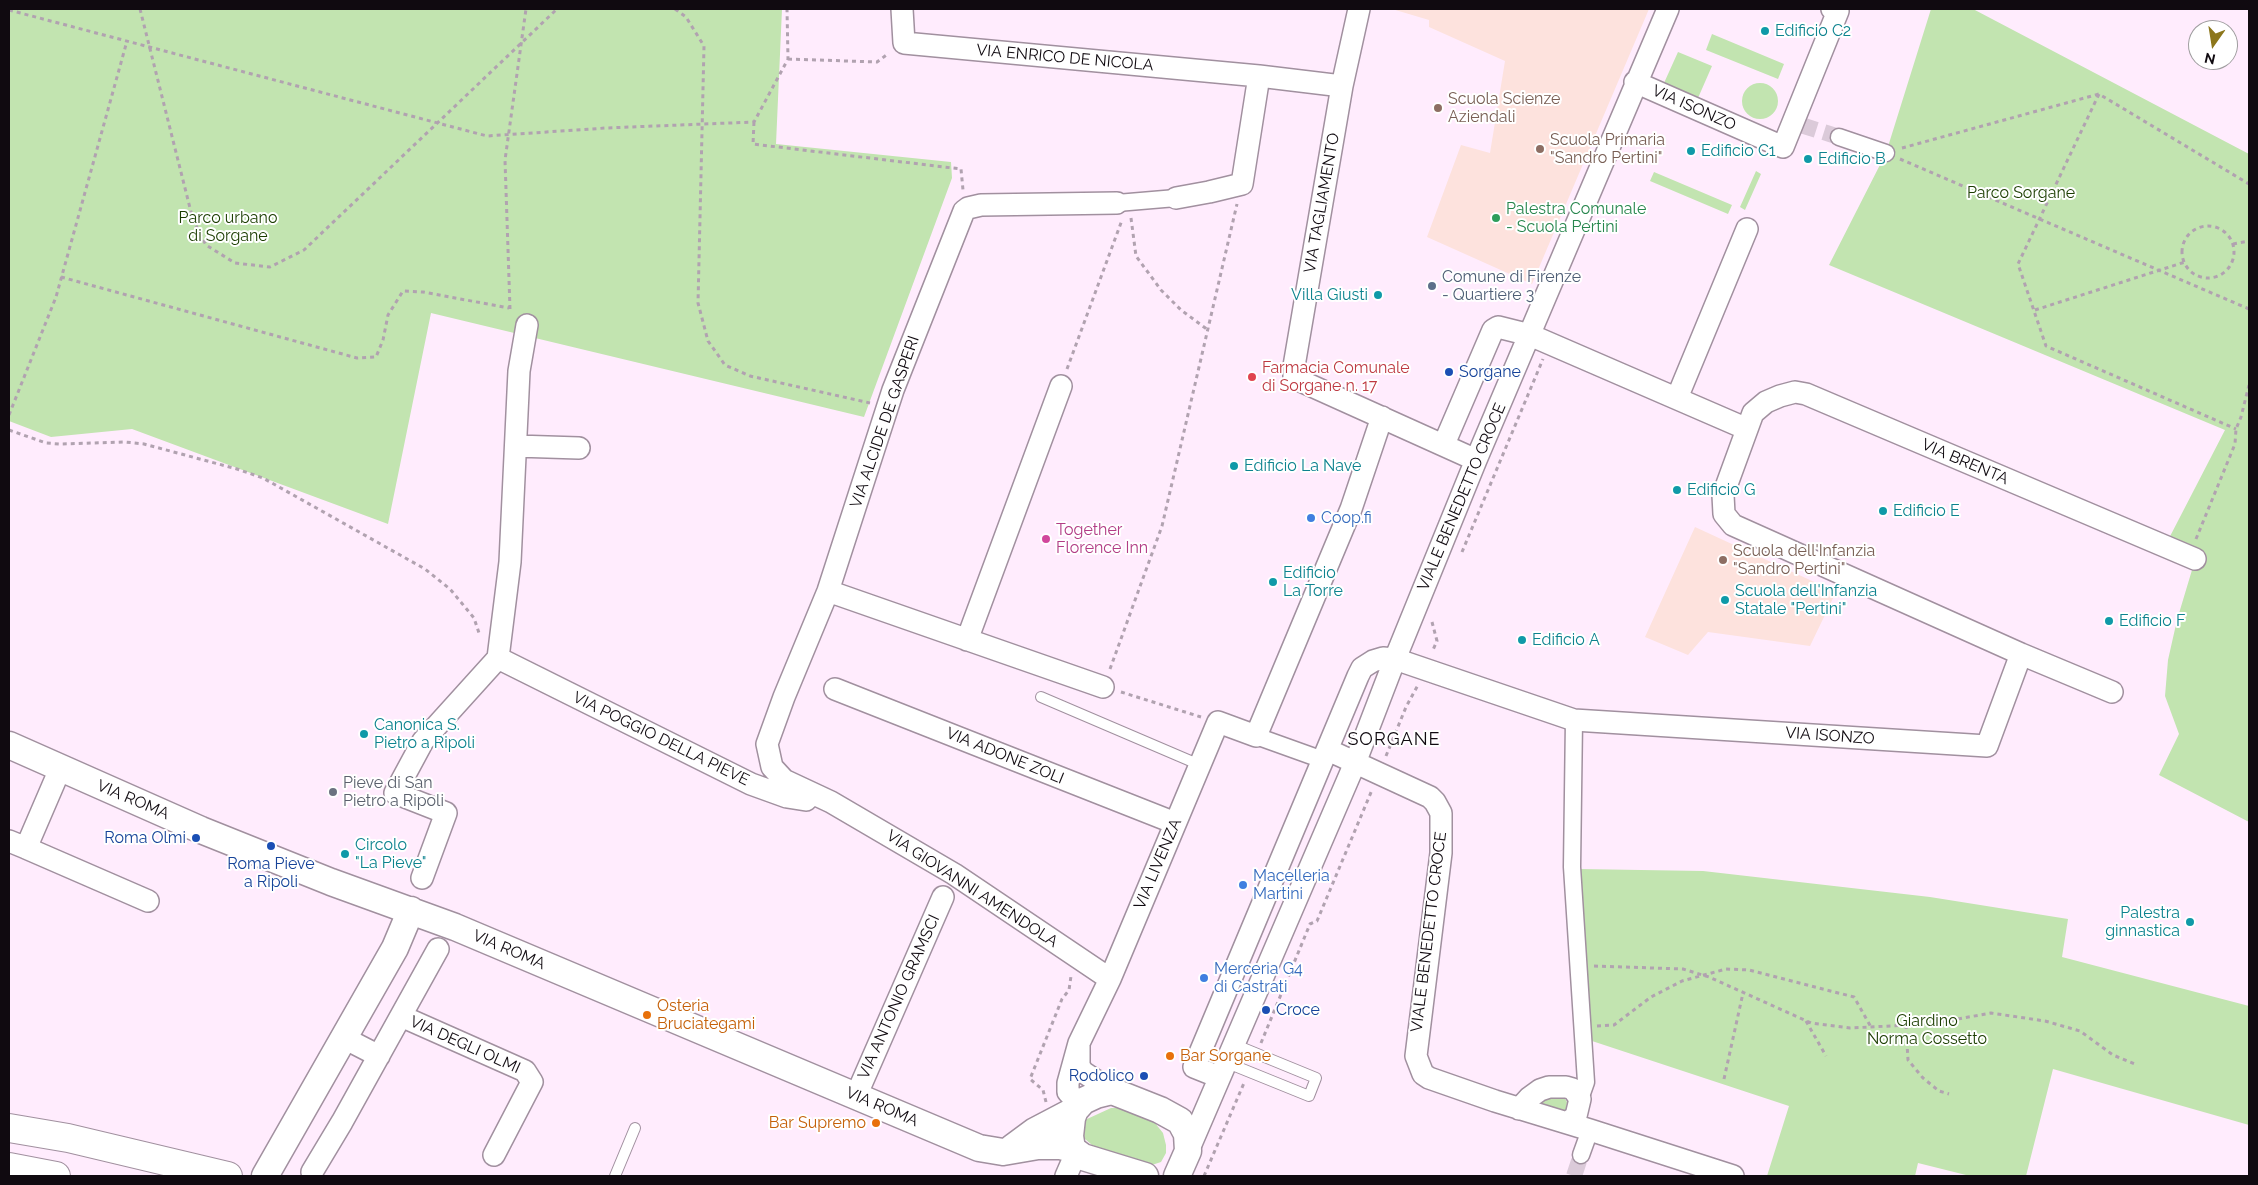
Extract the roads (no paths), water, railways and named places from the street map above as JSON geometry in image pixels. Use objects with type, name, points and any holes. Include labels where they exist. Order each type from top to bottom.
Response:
[{"type":"main road","points":[[9,1128],[68,1138],[228,1176]]},
{"type":"main road","points":[[9,1168],[56,1176]]},
{"type":"street","name":"VIA ENRICO DE NICOLA","points":[[902,9],[904,42],[1259,76],[1342,86]]},
{"type":"street","name":"VIA TAGLIAMENTO","points":[[1359,9],[1342,86],[1294,366],[1294,378],[1476,460]]},
{"type":"street","name":"VIALE BENEDETTO CROCE","points":[[1179,1168],[1355,763],[1476,460],[1635,82],[1668,9]]},
{"type":"street","name":"VIA ISONZO","points":[[1635,82],[1783,147],[1838,11],[1832,9]]},
{"type":"street","points":[[1123,203],[1176,198],[1242,184],[1259,76]]},
{"type":"street","points":[[1839,137],[1886,153]]},
{"type":"street","name":"VIA ALCIDE DE GASPERI","points":[[832,802],[794,786],[777,774],[769,758],[767,744],[784,697],[828,592],[888,407],[964,211],[981,205],[1123,203]]},
{"type":"street","points":[[1677,398],[1747,229]]},
{"type":"street","points":[[422,878],[446,813],[395,793],[424,740],[498,658],[510,562],[520,371],[528,325]]},
{"type":"street","points":[[1444,444],[1494,330],[1498,327],[1504,327],[1530,335],[1747,429],[1723,495],[1724,514],[1728,520],[1743,530],[2021,654],[2112,692]]},
{"type":"street","points":[[967,640],[1061,386]]},
{"type":"street","name":"VIA BRENTA","points":[[1747,429],[1753,413],[1766,402],[1795,392],[1806,394],[2192,558]]},
{"type":"street","points":[[1326,755],[1260,726],[1351,509],[1382,417]]},
{"type":"street","points":[[516,446],[579,448]]},
{"type":"street","points":[[828,592],[1103,687]]},
{"type":"street","name":"VIA ISONZO","points":[[1395,659],[1574,720],[1987,746],[2021,654]]},
{"type":"street","name":"VIA POGGIO DELLA PIEVE","points":[[498,658],[751,784],[787,797],[832,802]]},
{"type":"street","points":[[1223,1067],[1194,1068],[1362,668],[1378,659],[1395,659]]},
{"type":"street","name":"VIA ADONE ZOLI","points":[[834,689],[1175,823]]},
{"type":"street","points":[[1568,1123],[1576,1116],[1586,1082],[1572,867],[1574,720]]},
{"type":"street","name":"VIA LIVENZA","points":[[1077,1107],[1068,1092],[1068,1083],[1079,1043],[1110,979],[1218,722],[1260,726]]},
{"type":"street","name":"VIA ROMA","points":[[9,745],[60,769],[268,857],[331,882],[411,910],[979,1148],[995,1152],[1038,1146],[1060,1146],[1071,1159],[1145,1176]]},
{"type":"street","name":"VIALE BENEDETTO CROCE","points":[[1326,755],[1355,763],[1430,797],[1439,807],[1442,820],[1441,853],[1418,1026],[1416,1056],[1420,1070],[1429,1078],[1494,1101],[1524,1103],[1568,1123],[1733,1176]]},
{"type":"street","points":[[60,769],[17,844],[148,901]]},
{"type":"street","name":"VIA GIOVANNI AMENDOLA","points":[[832,802],[954,874],[1110,979]]},
{"type":"street","name":"VIA ANTONIO GRAMSCI","points":[[856,1096],[943,897]]},
{"type":"street","points":[[265,1176],[395,948],[411,910]]},
{"type":"street","points":[[1252,929],[1278,940]]},
{"type":"street","name":"VIA DEGLI OLMI","points":[[312,1172],[438,949]]},
{"type":"street","name":"VIA DEGLI OLMI","points":[[401,1016],[525,1071],[532,1082],[494,1155]]},
{"type":"street","points":[[344,1038],[379,1056]]},
{"type":"street","name":"VIA LIVENZA","points":[[1079,1043],[1079,1066],[1083,1072],[1112,1091]]},
{"type":"street","name":"VIALE BENEDETTO CROCE","points":[[1160,1110],[1185,1109],[1194,1106],[1208,1096],[1223,1067]]},
{"type":"street","points":[[1524,1103],[1540,1090],[1556,1086],[1573,1089],[1580,1099]]},
{"type":"street","points":[[1009,1150],[1034,1130],[1077,1107],[1089,1097],[1112,1091],[1173,1116],[1184,1126],[1187,1134],[1179,1168]]},
{"type":"street","points":[[1071,1159],[1070,1126],[1077,1107]]},
{"type":"street","points":[[1581,1156],[1590,1130]]},
{"type":"lane","points":[[1041,697],[1200,765]]},
{"type":"lane","points":[[1223,1067],[1316,1078],[1309,1096],[1223,1067]]},
{"type":"lane","points":[[615,1176],[635,1128]]},
{"type":"tunnel","points":[[1801,125],[1839,137]]},
{"type":"tunnel","points":[[1574,1176],[1581,1155]]},
{"type":"place","name":"Edificio C2","points":[[1765,31]]},
{"type":"place","name":"Scuola Scienze Aziendali","points":[[1438,108]]},
{"type":"place","name":"Scuola Primaria \"Sandro Pertini\"","points":[[1540,149]]},
{"type":"place","name":"Edificio C1","points":[[1691,151]]},
{"type":"place","name":"Edificio B","points":[[1808,159]]},
{"type":"place","name":"Palestra Comunale - Scuola Pertini","points":[[1496,218]]},
{"type":"place","name":"Comune di Firenze - Quartiere 3","points":[[1432,286]]},
{"type":"place","name":"Villa Giusti","points":[[1378,295]]},
{"type":"place","name":"Sorgane","points":[[1449,372]]},
{"type":"place","name":"Farmacia Comunale di Sorgane n. 17","points":[[1252,377]]},
{"type":"place","name":"Edificio La Nave","points":[[1234,466]]},
{"type":"place","name":"Edificio G","points":[[1677,490]]},
{"type":"place","name":"Edificio E","points":[[1883,511]]},
{"type":"place","name":"Coop.fi","points":[[1311,518]]},
{"type":"place","name":"Together Florence Inn","points":[[1046,539]]},
{"type":"place","name":"Scuola dell'Infanzia \"Sandro Pertini\"","points":[[1723,560]]},
{"type":"place","name":"Edificio La Torre","points":[[1273,582]]},
{"type":"place","name":"Scuola dell'Infanzia Statale \"Pertini\"","points":[[1725,600]]},
{"type":"place","name":"Edificio F","points":[[2109,621]]},
{"type":"place","name":"Edificio A","points":[[1522,640]]},
{"type":"place","name":"Canonica S. Pietro a Ripoli","points":[[364,734]]},
{"type":"place","name":"Pieve di San Pietro a Ripoli","points":[[333,792]]},
{"type":"place","name":"Roma Olmi","points":[[196,838]]},
{"type":"place","name":"Roma Pieve a Ripoli","points":[[271,846]]},
{"type":"place","name":"Circolo \"La Pieve\"","points":[[345,854]]},
{"type":"place","name":"Macelleria Martini","points":[[1243,885]]},
{"type":"place","name":"Palestra ginnastica","points":[[2190,922]]},
{"type":"place","name":"Merceria G4 di Castrati","points":[[1204,978]]},
{"type":"place","name":"Croce","points":[[1266,1010]]},
{"type":"place","name":"Osteria Bruciategami","points":[[647,1015]]},
{"type":"place","name":"Bar Sorgane","points":[[1170,1056]]},
{"type":"place","name":"Rodolico","points":[[1144,1076]]},
{"type":"place","name":"Bar Supremo","points":[[876,1123]]},
{"type":"district","name":"SORGANE","points":[[1394,740]]},
{"type":"park label","name":"Parco Sorgane","points":[[2021,193]]},
{"type":"park label","name":"Parco urbano di Sorgane","points":[[228,227]]},
{"type":"park label","name":"Giardino Norma Cossetto","points":[[1927,1030]]}]
